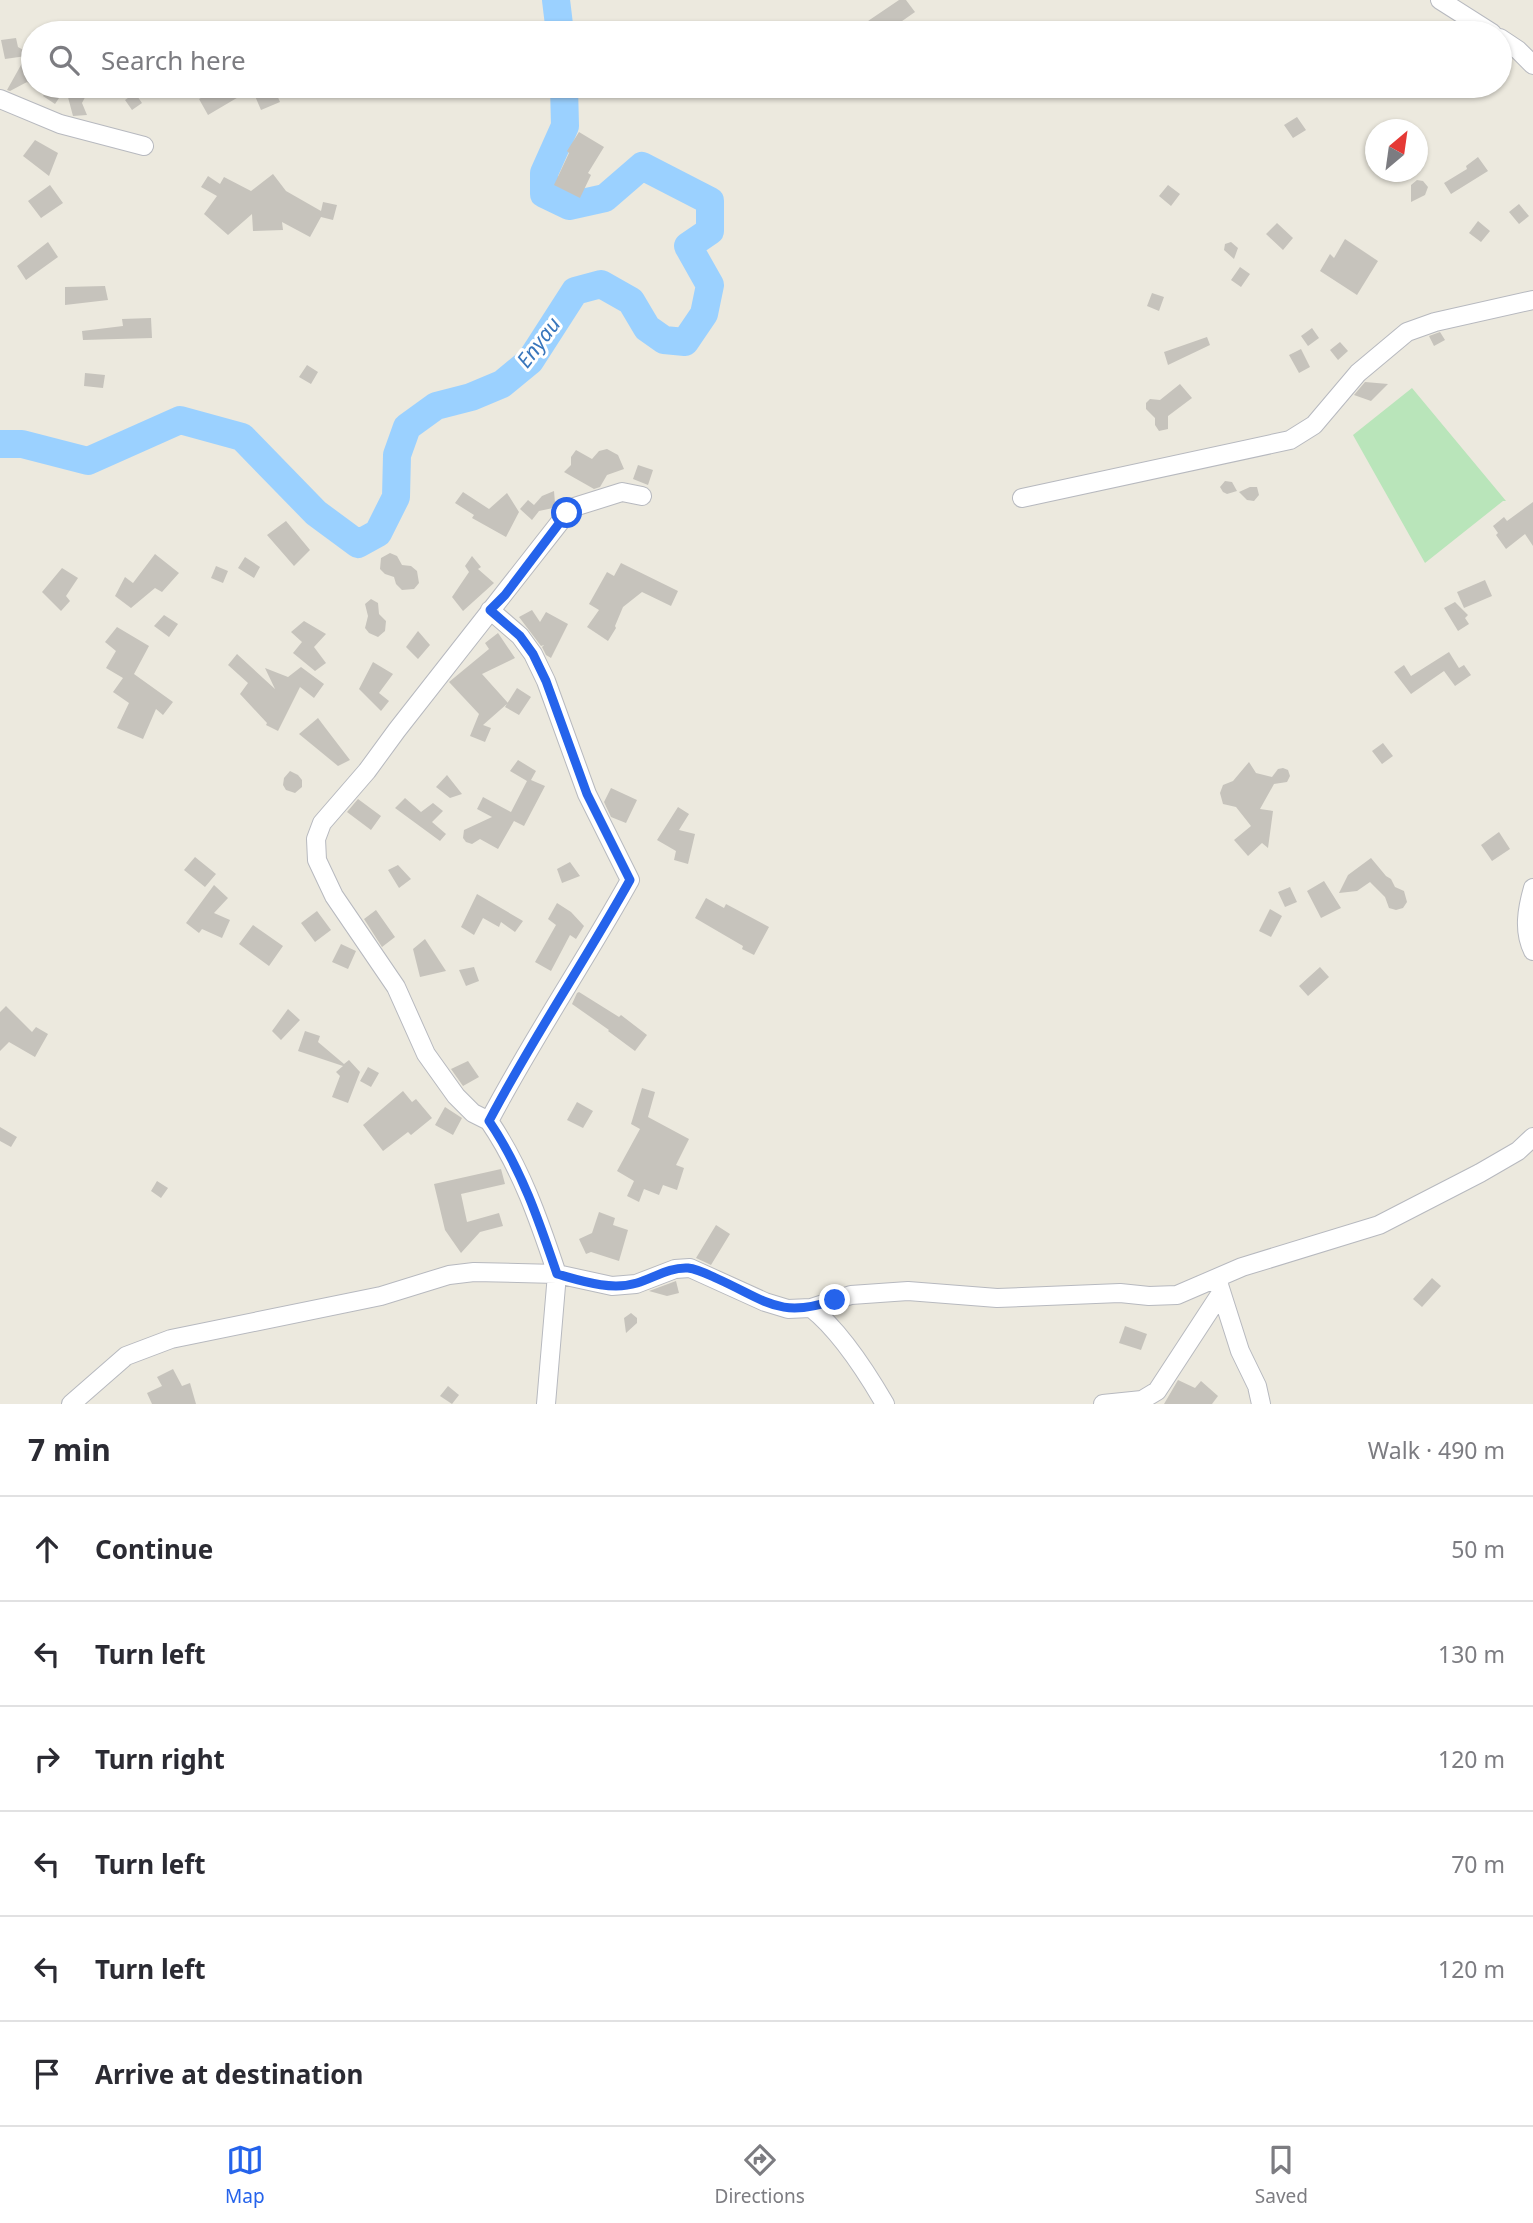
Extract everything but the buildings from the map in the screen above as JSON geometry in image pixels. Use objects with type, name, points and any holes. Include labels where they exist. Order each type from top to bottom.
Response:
[{"type":"street","points":[[1440,0],[1473,21]]},
{"type":"street","points":[[1512,46],[1533,65]]},
{"type":"street","points":[[0,99],[60,124],[144,146]]},
{"type":"street","points":[[1022,498],[1290,440],[1314,425],[1358,373],[1407,332],[1436,322],[1533,300]]},
{"type":"street","points":[[546,1404],[557,1274],[536,1213],[508,1148],[489,1121],[473,1113],[456,1096],[426,1054],[396,987],[334,896],[317,860],[316,839],[322,823],[367,771],[572,508],[622,492],[642,496]]},
{"type":"street","points":[[489,1121],[630,880],[587,794],[546,681],[533,654],[520,636],[490,610]]},
{"type":"street","points":[[1533,888],[1527,911],[1528,937],[1533,951]]},
{"type":"street","points":[[1103,1404],[1142,1399],[1157,1391],[1219,1286],[1242,1267],[1379,1225],[1480,1173],[1517,1151],[1533,1137]]},
{"type":"street","points":[[71,1404],[126,1356],[171,1339],[381,1296],[449,1275],[474,1272],[557,1274],[612,1286],[636,1283],[674,1269],[690,1268],[788,1309],[811,1308],[850,1295],[908,1291],[997,1298],[1120,1293],[1149,1296],[1177,1295],[1219,1286]]},
{"type":"street","points":[[1219,1286],[1240,1350],[1257,1386],[1261,1404]]},
{"type":"street","points":[[811,1308],[834,1330],[885,1404]]},
{"type":"green space","points":[[1412,388],[1506,501],[1425,563],[1353,435]]},
{"type":"waterway","name":"Enyau","points":[[556,0],[559,21]]},
{"type":"waterway","name":"Enyau","points":[[0,444],[22,444],[88,461],[180,420],[242,437],[316,513],[358,544],[378,533],[396,497],[397,455],[407,427],[436,406],[471,397],[502,384],[530,361],[575,291],[601,284],[631,301],[647,328],[664,340],[685,342],[704,314],[710,285],[688,246],[710,231],[710,201],[642,166],[605,198],[569,206],[544,194],[544,173],[565,126],[564,98]]},
{"type":"route","points":[[567,513],[505,595],[490,610],[520,636],[533,654],[546,681],[587,794],[630,880],[489,1121],[508,1148],[536,1213],[557,1274],[612,1286],[636,1283],[674,1269],[690,1268],[788,1309],[811,1308],[835,1300]]}]
